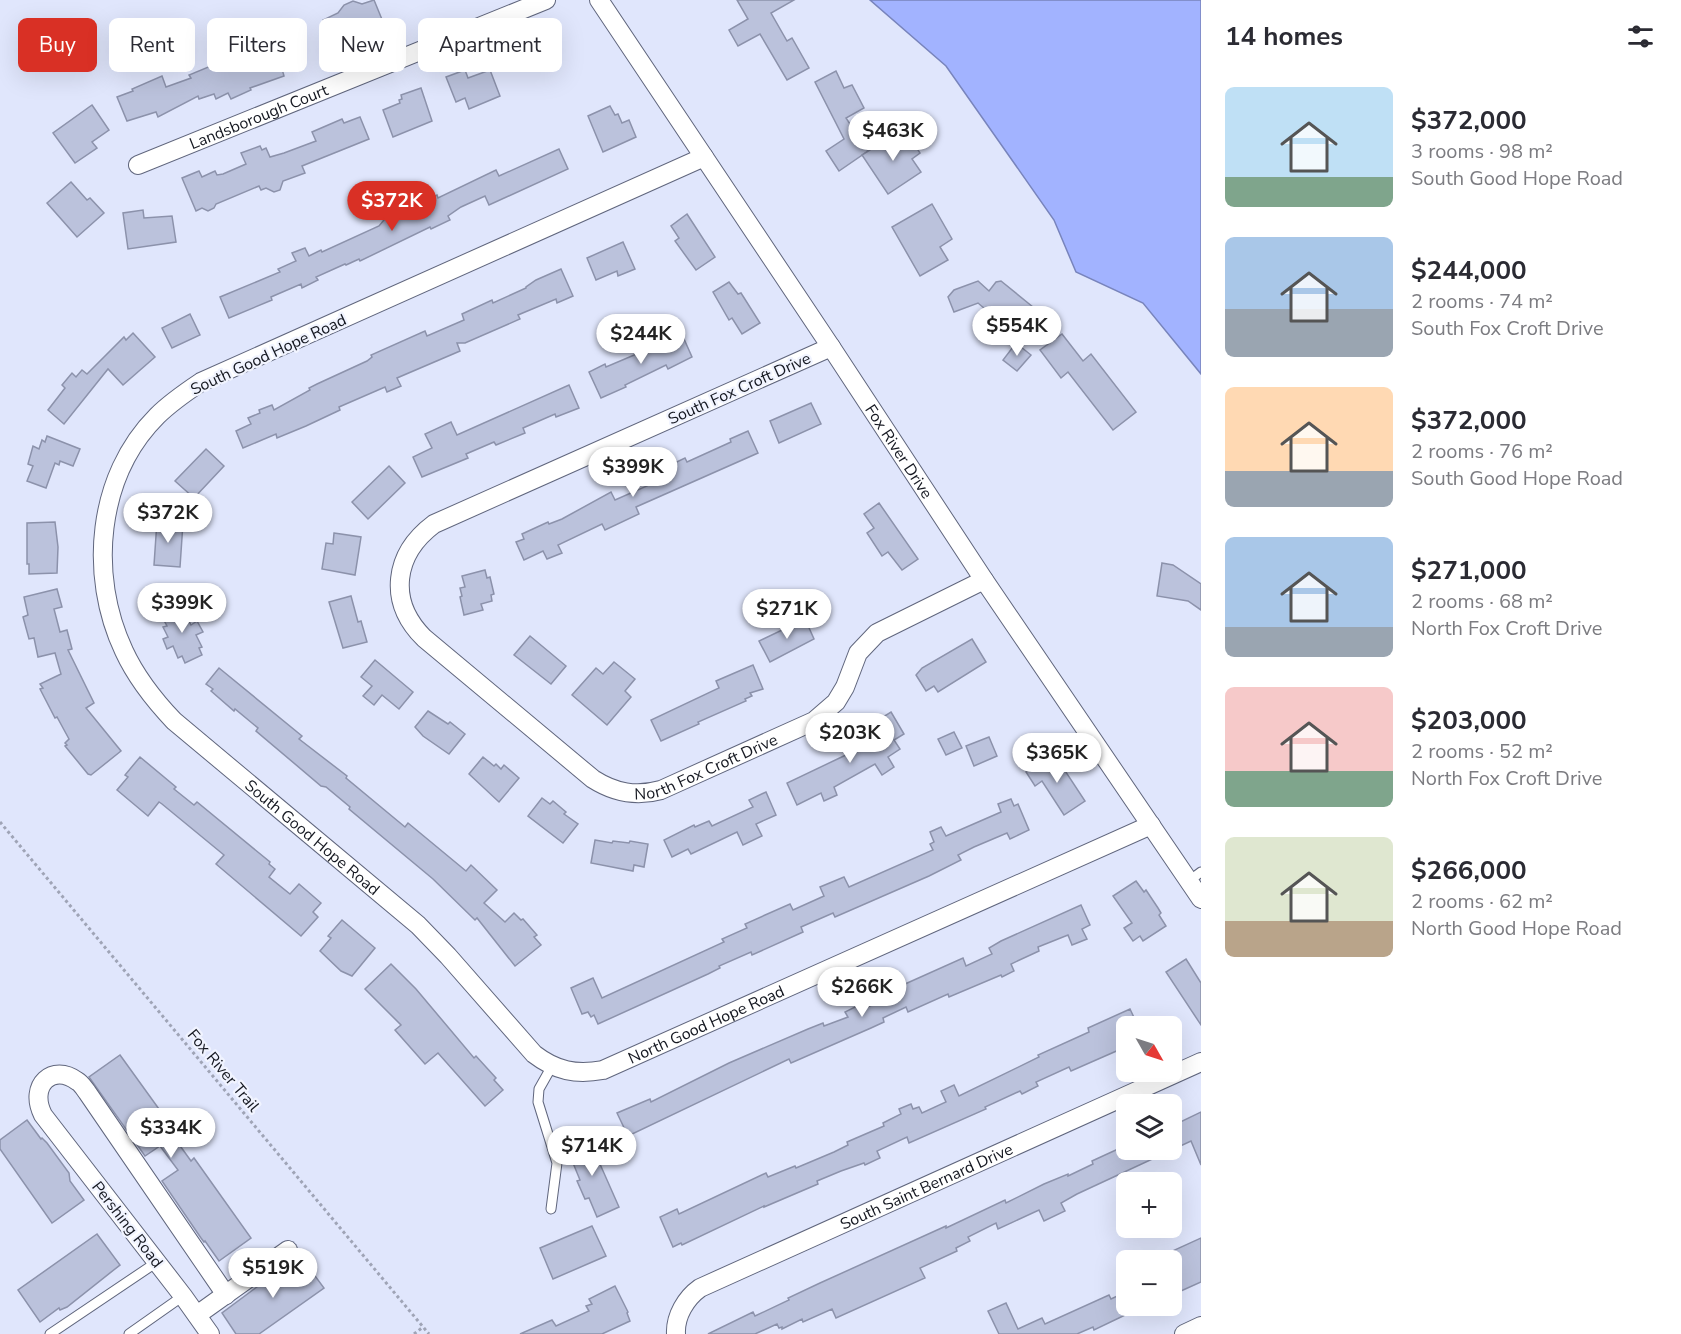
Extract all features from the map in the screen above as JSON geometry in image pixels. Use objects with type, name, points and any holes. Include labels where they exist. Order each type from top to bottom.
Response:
[{"type":"street","name":"Landsborough Court","points":[[138,165],[546,0]]},
{"type":"street","name":"Fox River Drive","points":[[599,0],[984,579],[1151,825],[1195,877],[1201,899]]},
{"type":"street","name":"South Good Hope Road","points":[[456,964],[418,925],[174,721],[152,698],[123,650],[112,620],[105,589],[103,539],[107,507],[124,461],[138,439],[157,416],[201,382],[704,157]]},
{"type":"street","name":"South Fox Croft Drive","points":[[447,657],[417,632],[410,623],[401,599],[399,584],[402,566],[406,555],[422,533],[434,524],[831,347]]},
{"type":"street","name":"North Fox Croft Drive","points":[[447,657],[593,779],[622,793],[649,793],[662,790],[814,721],[836,702],[845,687],[851,666],[858,653],[877,633],[984,579]]},
{"type":"street","name":"North Good Hope Road","points":[[456,964],[534,1054],[552,1066],[572,1072],[588,1073],[603,1070],[1151,825]]},
{"type":"street","name":"South Saint Bernard Drive","points":[[676,1334],[684,1304],[700,1288],[1201,1062]]},
{"type":"street","name":"Pershing Road","points":[[210,1334],[44,1115],[38,1104],[37,1094],[40,1085],[49,1078],[59,1075],[78,1081],[226,1295]]},
{"type":"street","points":[[197,1315],[288,1250]]},
{"type":"street","points":[[1184,1334],[1201,1326]]},
{"type":"lane","points":[[551,1209],[557,1163],[538,1102],[539,1089],[552,1066]]},
{"type":"lane","points":[[50,1334],[157,1262]]},
{"type":"lane","points":[[129,1334],[183,1296]]},
{"type":"path","name":"Fox River Trail","points":[[0,822],[429,1334]]},
{"type":"path","points":[[414,1334],[423,1327]]},
{"type":"water","points":[[870,0],[1201,0],[1201,374],[1143,303],[1076,272],[1054,220],[946,66]]},
{"type":"building","points":[[374,0],[381,18],[327,18],[353,1],[362,4]]},
{"type":"building","points":[[737,0],[794,0],[771,13],[787,41],[792,38],[809,68],[787,80],[760,34],[738,46],[729,30],[748,19]]},
{"type":"building","points":[[207,68],[207,72],[283,72],[284,76],[250,88],[251,90],[231,99],[228,93],[216,99],[214,94],[199,99],[198,96],[158,117],[156,112],[127,121],[117,97],[162,76],[166,87],[191,78],[189,75]]},
{"type":"building","points":[[836,71],[844,88],[852,85],[864,108],[846,118],[868,151],[839,171],[826,151],[844,139],[815,82]]},
{"type":"building","points":[[460,72],[466,72],[468,78],[491,72],[500,96],[469,109],[465,98],[456,102],[446,77]]},
{"type":"building","points":[[421,88],[432,121],[393,137],[383,110],[400,103],[401,95]]},
{"type":"building","points":[[92,105],[109,130],[92,142],[97,148],[75,163],[53,133]]},
{"type":"building","points":[[610,106],[615,115],[618,114],[622,123],[629,120],[636,137],[603,152],[588,116]]},
{"type":"building","points":[[360,117],[369,139],[302,166],[305,173],[283,181],[280,190],[274,192],[266,188],[261,190],[259,186],[216,204],[208,211],[202,208],[196,211],[182,178],[199,171],[202,177],[215,171],[217,175],[223,174],[246,164],[241,153],[260,146],[262,150],[266,148],[270,157],[284,153],[316,141],[312,132],[342,119],[344,123]]},
{"type":"building","points":[[896,133],[904,144],[911,139],[920,153],[912,159],[921,172],[888,194],[862,155]]},
{"type":"building","points":[[559,149],[568,169],[489,205],[485,196],[461,207],[448,216],[450,220],[431,229],[430,227],[360,261],[359,259],[345,264],[316,277],[318,280],[302,288],[301,284],[271,297],[272,300],[229,318],[220,297],[280,272],[278,269],[296,261],[292,253],[305,248],[309,256],[321,250],[322,252],[379,226],[389,214],[387,210],[400,204],[404,211],[437,195],[438,198],[496,170],[499,176]]},
{"type":"building","points":[[71,182],[87,200],[90,198],[104,213],[77,237],[47,203]]},
{"type":"building","points":[[932,204],[952,239],[940,247],[948,260],[920,276],[892,227]]},
{"type":"building","points":[[143,210],[144,218],[172,216],[176,242],[128,249],[123,213]]},
{"type":"building","points":[[687,214],[715,257],[696,270],[675,241],[679,238],[671,226]]},
{"type":"building","points":[[623,242],[635,269],[618,276],[617,271],[596,280],[587,258]]},
{"type":"building","points":[[561,269],[573,296],[557,303],[556,299],[518,315],[520,319],[465,343],[457,343],[460,351],[397,378],[401,386],[387,392],[385,387],[339,407],[340,410],[306,426],[277,438],[276,434],[243,448],[236,431],[251,424],[248,418],[260,413],[259,410],[272,405],[274,410],[310,390],[309,388],[367,361],[372,357],[371,355],[425,331],[427,336],[464,320],[462,314],[526,288],[536,280]]},
{"type":"building","points":[[978,281],[989,291],[996,282],[1001,281],[1033,307],[1012,332],[978,303],[954,312],[948,297],[954,290]]},
{"type":"building","points":[[729,282],[738,294],[741,293],[760,323],[742,334],[732,318],[729,320],[713,292]]},
{"type":"building","points":[[190,314],[200,335],[172,348],[162,328]]},
{"type":"building","points":[[680,330],[692,357],[668,369],[666,365],[601,398],[589,372],[646,350]]},
{"type":"building","points":[[133,333],[155,357],[123,385],[108,369],[64,424],[48,410],[65,388],[62,385],[72,373],[76,377],[82,370],[87,374],[124,337],[126,340]]},
{"type":"building","points":[[1062,334],[1083,361],[1091,354],[1136,412],[1113,430],[1068,372],[1061,378],[1040,350]]},
{"type":"building","points":[[1016,343],[1031,355],[1017,371],[1003,360]]},
{"type":"building","points":[[569,385],[579,408],[556,417],[555,414],[523,428],[525,433],[496,445],[494,442],[466,454],[468,458],[422,477],[413,457],[432,448],[425,434],[451,422],[457,435]]},
{"type":"building","points":[[811,403],[821,424],[779,443],[770,421]]},
{"type":"building","points":[[748,431],[758,453],[636,507],[639,514],[605,530],[602,524],[558,545],[562,553],[547,559],[543,551],[524,560],[516,542],[524,539],[522,534],[548,522],[549,524],[562,519],[611,492],[615,500],[647,486],[643,478],[685,458],[687,462],[731,442],[730,439]]},
{"type":"building","points":[[47,436],[80,449],[73,466],[60,461],[59,465],[55,463],[46,488],[27,481],[33,466],[28,464],[33,446],[39,449],[42,440],[45,442]]},
{"type":"building","points":[[206,449],[224,466],[194,498],[175,481]]},
{"type":"building","points":[[389,466],[405,483],[368,519],[352,502]]},
{"type":"building","points":[[879,503],[918,559],[902,570],[888,552],[882,556],[867,533],[874,528],[864,514]]},
{"type":"building","points":[[157,521],[183,523],[180,567],[154,565]]},
{"type":"building","points":[[55,522],[58,547],[57,573],[29,574],[27,523]]},
{"type":"building","points":[[334,533],[361,537],[355,575],[322,569],[326,543],[333,544]]},
{"type":"building","points":[[1162,563],[1173,565],[1201,584],[1201,610],[1188,601],[1157,596]]},
{"type":"building","points":[[485,570],[487,578],[490,577],[494,594],[491,595],[492,601],[481,604],[483,610],[464,615],[460,597],[462,596],[460,588],[465,587],[462,576]]},
{"type":"building","points":[[57,589],[62,607],[54,609],[60,632],[67,630],[72,649],[68,650],[94,703],[86,708],[121,751],[91,775],[65,746],[69,739],[40,689],[43,688],[40,684],[61,674],[55,653],[38,657],[34,638],[29,639],[23,617],[28,615],[24,597]]},
{"type":"building","points":[[351,596],[358,622],[361,621],[367,642],[343,648],[329,602]]},
{"type":"building","points":[[180,603],[191,625],[197,621],[203,632],[196,635],[202,647],[199,648],[202,655],[185,663],[182,656],[178,658],[173,646],[167,649],[163,639],[168,637],[163,627],[167,626],[160,613]]},
{"type":"building","points":[[805,619],[814,639],[770,662],[759,641]]},
{"type":"building","points":[[530,636],[566,666],[551,684],[514,655]]},
{"type":"building","points":[[972,639],[986,662],[938,692],[934,686],[926,691],[916,675],[922,668]]},
{"type":"building","points":[[375,660],[413,692],[399,709],[382,695],[374,705],[363,696],[372,686],[361,677]]},
{"type":"building","points":[[614,662],[635,679],[625,691],[631,697],[607,725],[572,695],[596,668],[603,674]]},
{"type":"building","points":[[753,665],[763,689],[750,693],[752,696],[745,699],[746,701],[661,741],[651,720],[719,688],[716,681]]},
{"type":"building","points":[[219,668],[302,736],[299,739],[347,776],[346,778],[405,827],[408,823],[466,871],[471,865],[497,890],[484,903],[505,922],[514,913],[521,920],[523,919],[537,935],[534,937],[541,945],[515,966],[477,918],[475,920],[433,879],[349,809],[350,807],[326,787],[321,786],[256,731],[258,728],[211,691],[213,689],[206,684]]},
{"type":"building","points":[[428,711],[448,724],[450,722],[465,734],[449,754],[423,736],[415,727]]},
{"type":"building","points":[[891,712],[904,734],[894,740],[900,749],[888,757],[894,767],[882,775],[875,764],[834,787],[837,795],[824,801],[821,793],[797,805],[787,783],[848,754],[882,734],[875,722]]},
{"type":"building","points":[[954,732],[962,748],[946,755],[938,739]]},
{"type":"building","points":[[989,737],[997,756],[974,766],[966,746]]},
{"type":"building","points":[[1054,754],[1085,801],[1064,815],[1042,781],[1035,786],[1026,772]]},
{"type":"building","points":[[140,757],[176,787],[174,789],[194,805],[197,802],[270,862],[269,864],[275,869],[269,877],[290,894],[299,884],[321,903],[313,912],[318,917],[301,936],[216,864],[224,855],[162,804],[159,802],[148,816],[117,790],[128,777],[125,775]]},
{"type":"building","points":[[483,757],[501,769],[504,765],[519,778],[499,802],[469,774]]},
{"type":"building","points":[[766,792],[776,815],[756,824],[762,836],[743,845],[737,832],[691,854],[688,849],[672,857],[664,840],[694,825],[695,827],[709,821],[712,826],[753,807],[749,800]]},
{"type":"building","points":[[542,798],[550,804],[553,801],[566,812],[564,814],[578,824],[563,843],[528,816]]},
{"type":"building","points":[[1011,799],[1014,806],[1018,804],[1029,830],[1010,839],[1007,833],[974,847],[958,855],[961,860],[929,876],[835,917],[833,913],[801,927],[803,932],[752,955],[751,952],[719,966],[720,968],[708,974],[598,1024],[594,1015],[591,1017],[588,1012],[582,1014],[571,988],[593,978],[602,998],[724,942],[722,939],[747,928],[745,924],[790,904],[793,910],[824,896],[820,887],[844,877],[849,887],[933,850],[930,844],[934,842],[930,832],[941,827],[946,836],[1001,812],[998,804]]},
{"type":"building","points":[[595,840],[648,844],[644,867],[634,865],[633,871],[591,863]]},
{"type":"building","points":[[1136,881],[1144,892],[1146,890],[1158,908],[1161,913],[1159,915],[1166,926],[1143,941],[1140,936],[1133,941],[1124,928],[1132,923],[1113,896]]},
{"type":"building","points":[[1081,905],[1090,925],[1082,929],[1087,939],[1072,945],[1068,935],[1038,947],[1039,951],[1011,964],[1014,971],[1002,977],[1001,975],[949,997],[948,994],[908,1012],[906,1007],[883,1018],[884,1022],[791,1063],[789,1059],[628,1136],[617,1113],[650,1099],[651,1102],[729,1063],[808,1029],[848,1017],[845,1012],[859,1005],[861,1010],[887,998],[885,993],[963,958],[966,966],[992,954],[989,948],[1001,941]]},
{"type":"building","points":[[342,920],[375,948],[352,976],[341,971],[320,951],[331,938],[328,936]]},
{"type":"building","points":[[1186,959],[1201,983],[1201,1025],[1166,972]]},
{"type":"building","points":[[391,964],[416,989],[474,1058],[476,1056],[496,1078],[494,1080],[503,1090],[485,1106],[438,1053],[425,1064],[395,1030],[401,1025],[365,989]]},
{"type":"building","points":[[1130,1009],[1133,1016],[1116,1016],[1116,1051],[1071,1071],[1069,1067],[1036,1082],[1038,1086],[1022,1094],[1020,1091],[985,1107],[986,1109],[909,1143],[907,1137],[877,1151],[880,1158],[817,1181],[818,1184],[673,1247],[660,1217],[677,1209],[679,1214],[766,1173],[768,1177],[834,1152],[848,1145],[847,1142],[884,1126],[883,1123],[901,1114],[899,1109],[911,1104],[913,1109],[919,1107],[922,1113],[946,1102],[941,1091],[954,1085],[959,1096],[1039,1057],[1038,1055],[1089,1032],[1088,1028]]},
{"type":"building","points":[[120,1055],[177,1134],[173,1136],[191,1161],[194,1158],[251,1238],[219,1261],[162,1181],[178,1170],[160,1146],[145,1156],[89,1077]]},
{"type":"building","points":[[1201,1112],[1201,1165],[1191,1141],[1182,1145],[1182,1121]]},
{"type":"building","points":[[27,1120],[69,1173],[70,1181],[84,1200],[52,1223],[0,1149],[0,1140]]},
{"type":"building","points":[[588,1137],[619,1207],[597,1217],[589,1198],[585,1199],[577,1181],[580,1180],[566,1146]]},
{"type":"building","points":[[1116,1150],[1116,1160],[1150,1160],[1124,1172],[1116,1172],[1116,1176],[1061,1203],[1065,1211],[1044,1221],[1039,1210],[998,1229],[996,1223],[968,1237],[970,1241],[956,1248],[957,1251],[920,1268],[925,1278],[836,1318],[832,1309],[803,1322],[802,1319],[782,1329],[777,1324],[755,1334],[708,1334],[753,1312],[755,1316],[820,1283],[1005,1200],[1006,1203],[1044,1184],[1068,1174],[1068,1176],[1093,1164],[1092,1161]]},
{"type":"building","points":[[592,1226],[606,1256],[553,1279],[540,1248]]},
{"type":"building","points":[[97,1234],[120,1265],[67,1307],[60,1310],[59,1308],[40,1322],[18,1290]]},
{"type":"building","points":[[1201,1238],[1201,1282],[1182,1291],[1182,1250],[1175,1250]]},
{"type":"building","points":[[301,1257],[324,1288],[259,1334],[236,1334],[222,1313]]},
{"type":"building","points":[[615,1286],[630,1321],[602,1334],[520,1334],[552,1320],[556,1326],[589,1311],[586,1306],[592,1304],[589,1299]]},
{"type":"building","points":[[1109,1295],[1111,1299],[1116,1297],[1116,1316],[1123,1316],[1094,1330],[1093,1327],[1077,1334],[999,1334],[988,1311],[1006,1303],[1018,1329],[1042,1318],[1045,1324]]}]
